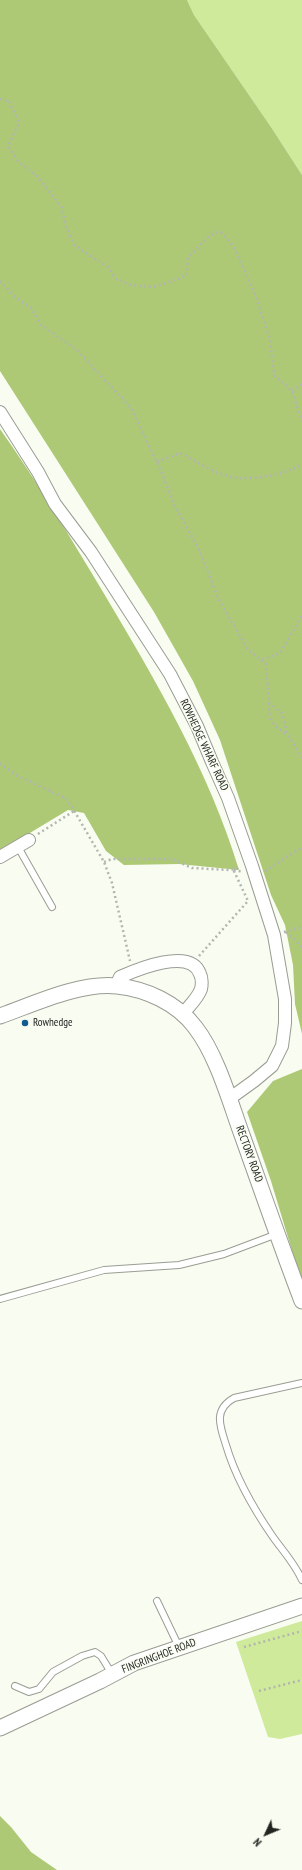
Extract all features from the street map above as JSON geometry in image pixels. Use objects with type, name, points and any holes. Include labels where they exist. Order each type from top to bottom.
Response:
[{"type":"street","name":"ROWHEDGE WHARF ROAD","points":[[0,412],[38,472],[55,504],[95,558],[170,674],[197,726],[228,798],[253,871],[274,935],[285,999],[285,1023],[282,1046],[272,1066],[229,1099]]},
{"type":"street","points":[[0,857],[29,840]]},
{"type":"street","points":[[116,986],[120,977],[164,962],[183,961],[192,964],[198,968],[202,977],[201,988],[183,1014]]},
{"type":"street","name":"RECTORY ROAD","points":[[0,1016],[85,988],[116,986],[140,991],[162,999],[183,1014],[195,1027],[209,1049],[229,1099],[302,1301]]},
{"type":"street","name":"FINGRINGHOE ROAD","points":[[0,1728],[134,1663],[302,1606]]},
{"type":"lane","points":[[18,847],[52,907]]},
{"type":"lane","points":[[0,1299],[104,1270],[180,1265],[224,1254],[277,1234]]},
{"type":"lane","points":[[302,1383],[234,1398],[227,1402],[219,1416],[222,1434],[233,1470],[257,1514],[297,1568],[302,1580]]},
{"type":"lane","points":[[157,1601],[179,1647]]},
{"type":"lane","points":[[15,1686],[29,1692],[39,1690],[52,1672],[82,1656],[95,1652],[101,1656],[112,1674]]},
{"type":"path","points":[[0,99],[9,100],[19,123],[8,146],[18,161],[37,176],[62,208],[66,227],[74,245],[108,267],[115,278],[130,285],[154,287],[186,276],[188,258],[216,232],[222,233],[233,246],[255,294],[270,340],[274,375],[292,391],[302,420]]},
{"type":"path","points":[[0,281],[14,296],[31,308],[41,324],[77,350],[131,408],[157,462],[175,506],[200,552],[218,598],[248,650],[266,664],[269,703],[268,716],[276,728],[288,736]]},
{"type":"path","points":[[292,391],[302,384]]},
{"type":"path","points":[[157,462],[180,453],[227,476],[245,478],[274,474],[302,464]]},
{"type":"path","points":[[262,660],[280,652],[302,616]]},
{"type":"path","points":[[269,703],[282,713],[288,736],[302,758]]},
{"type":"path","points":[[0,763],[16,775],[65,798],[74,811],[104,862],[112,883],[132,972]]},
{"type":"path","points":[[29,840],[74,811]]},
{"type":"path","points":[[104,862],[118,859],[172,859],[192,868],[253,871],[292,855],[302,847]]},
{"type":"path","points":[[234,869],[253,871]]},
{"type":"path","points":[[192,964],[248,901],[234,869]]},
{"type":"path","points":[[274,935],[302,927]]},
{"type":"path","points":[[286,932],[302,947]]},
{"type":"path","points":[[244,1647],[302,1631]]},
{"type":"path","points":[[259,1690],[302,1680]]},
{"type":"green space","points":[[0,0],[187,0],[194,15],[302,175],[302,1034],[295,1004],[293,965],[285,925],[271,895],[220,740],[193,681],[154,612],[0,371]]},
{"type":"green space","points":[[187,0],[302,0],[302,175],[194,15]]},
{"type":"green space","points":[[0,429],[66,530],[123,625],[180,727],[213,797],[239,870],[179,864],[124,865],[106,851],[84,813],[68,810],[0,851]]},
{"type":"green space","points":[[302,1069],[302,1284],[271,1181],[247,1112],[273,1081]]},
{"type":"green space","points":[[302,1621],[302,1734],[280,1739],[268,1737],[236,1642]]},
{"type":"green space","points":[[0,1816],[31,1852],[57,1870],[0,1870]]},
{"type":"place","name":"Rowhedge","points":[[25,1023]]}]
